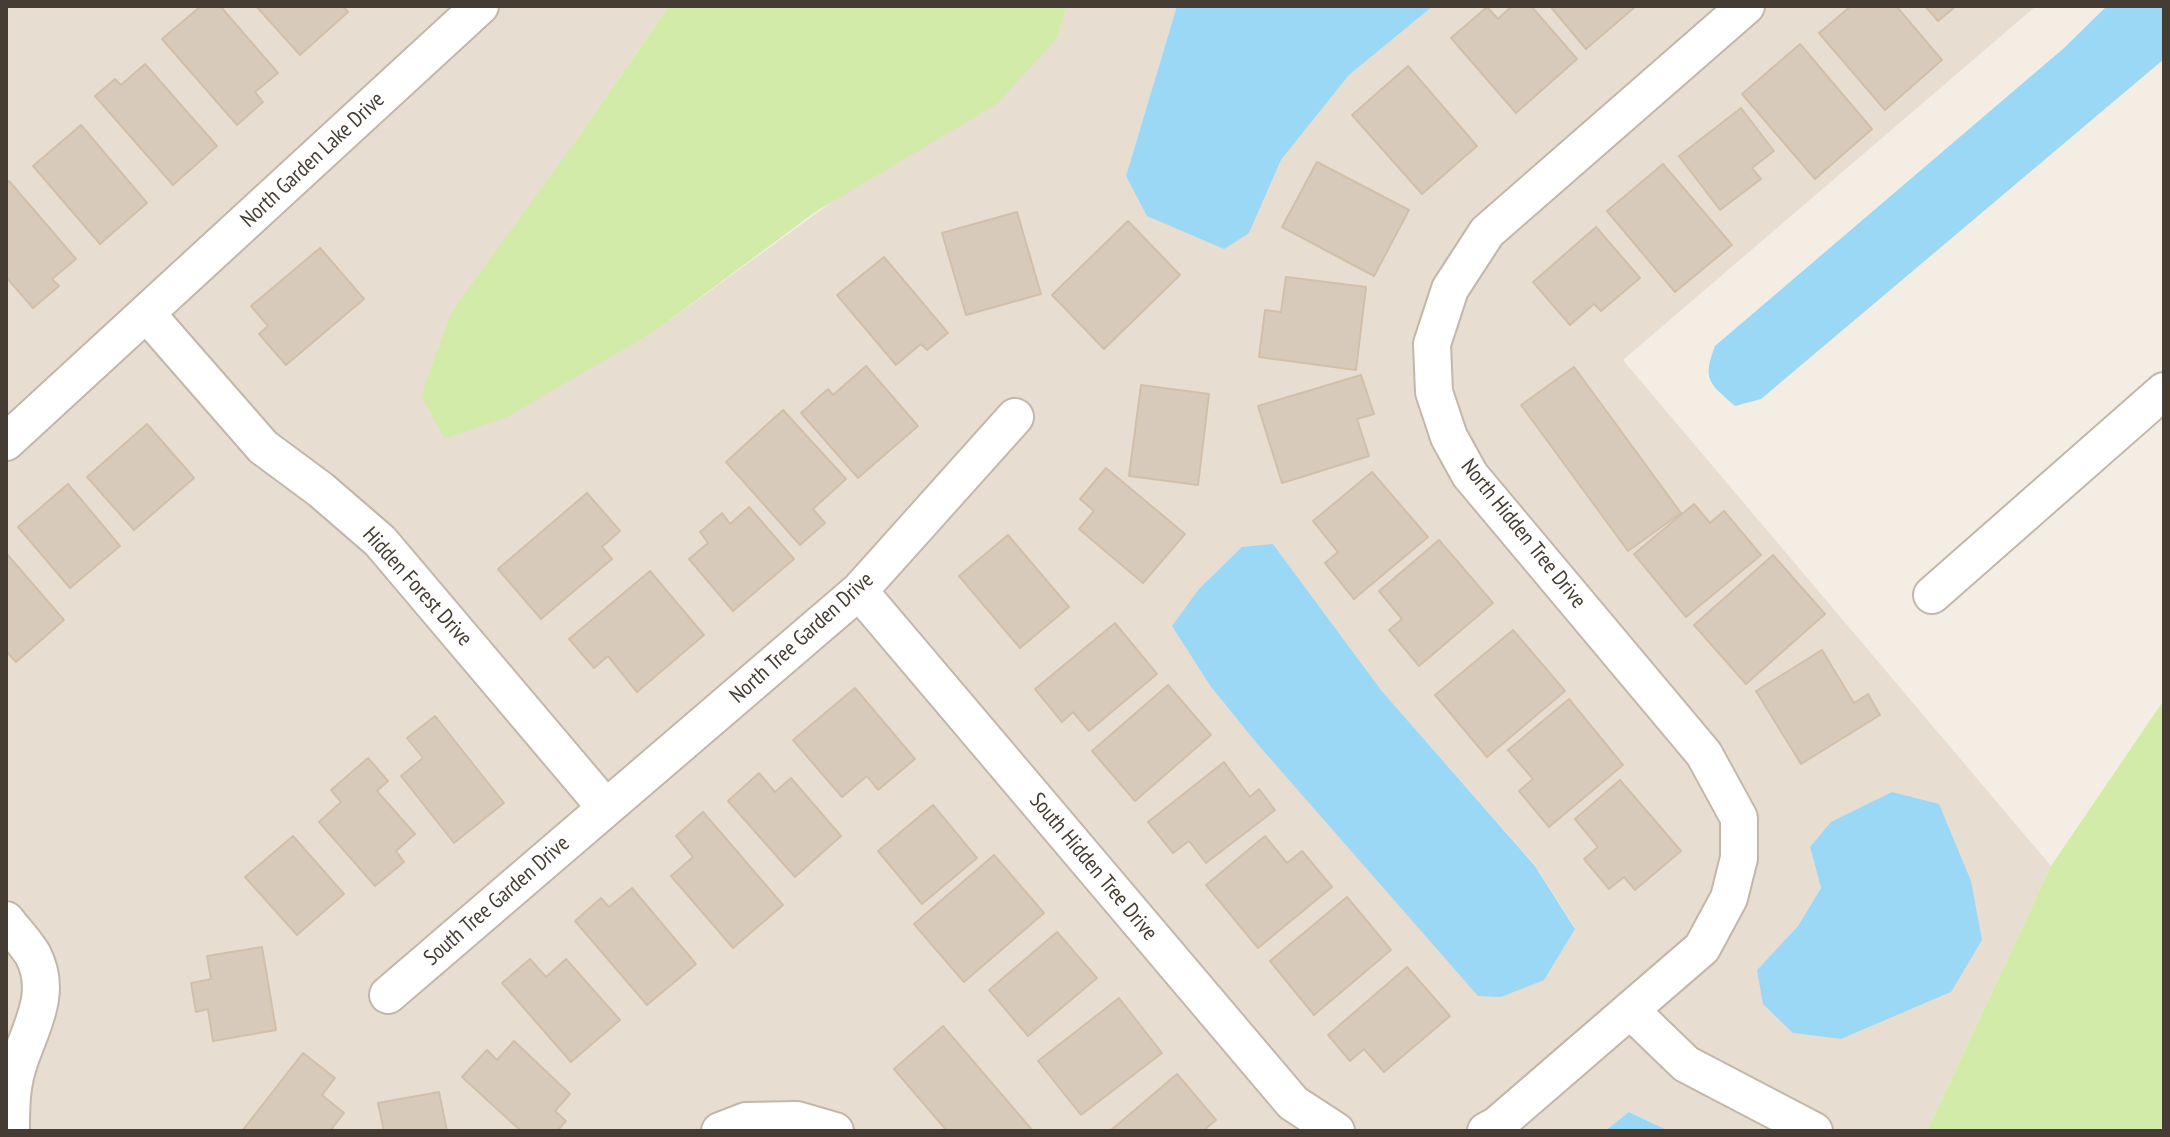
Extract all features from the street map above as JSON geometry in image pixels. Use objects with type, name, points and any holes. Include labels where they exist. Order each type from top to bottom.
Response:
[{"type":"street","name":"North Garden Lake Drive","points":[[6,442],[480,6]]},
{"type":"street","name":"North Hidden Tree Drive","points":[[1630,1010],[1702,948],[1729,898],[1739,858],[1739,818],[1704,754],[1470,475],[1449,437],[1434,392],[1432,344],[1450,289],[1487,232],[1746,6]]},
{"type":"street","name":"Hidden Forest Drive","points":[[146,313],[263,447],[321,490],[380,541],[606,808]]},
{"type":"street","points":[[1932,595],[2164,391]]},
{"type":"street","name":"North Tree Garden Drive","points":[[606,808],[859,591],[1015,417]]},
{"type":"street","name":"South Hidden Tree Drive","points":[[859,591],[1293,1103],[1336,1131]]},
{"type":"street","name":"South Tree Garden Drive","points":[[388,995],[606,808]]},
{"type":"street","points":[[6,920],[33,955],[41,982],[39,1011],[16,1071],[10,1107],[11,1131]]},
{"type":"street","points":[[1486,1131],[1497,1125],[1630,1010],[1686,1064],[1814,1131]]},
{"type":"street","points":[[720,1131],[746,1121],[797,1120],[835,1131]]},
{"type":"shaded area","points":[[6,6],[669,6],[575,142],[584,371],[655,331],[1057,38],[1067,6],[1177,6],[1126,176],[1249,233],[1281,160],[1349,75],[1433,6],[2036,6],[1623,360],[2051,866],[1927,1131],[1669,1131],[1630,1112],[1605,1131],[6,1131]],"holes":[[[1273,544],[1381,690],[1535,865],[1575,928],[1254,740],[1211,687],[1173,626]],[[1810,847],[1951,992],[1841,1039],[1793,1033],[1757,970],[1798,926],[1821,888]]]},
{"type":"green space","points":[[669,6],[1067,6],[1057,38],[997,104],[815,212],[655,331],[507,417],[445,439],[421,396],[451,313]]},
{"type":"green space","points":[[2164,700],[2164,1131],[1927,1131],[2051,866]]},
{"type":"water","points":[[1177,6],[1433,6],[1349,75],[1281,160],[1249,233],[1224,249],[1147,216],[1126,176]]},
{"type":"water","points":[[2107,6],[2164,6],[2164,59],[1761,399],[1735,406],[1719,392],[1709,374],[1715,346],[2064,48]]},
{"type":"water","points":[[1273,544],[1381,690],[1535,866],[1575,929],[1544,980],[1501,997],[1478,996],[1254,740],[1211,687],[1172,626],[1199,589],[1242,547]]},
{"type":"water","points":[[1892,792],[1939,804],[1971,881],[1982,940],[1951,992],[1841,1039],[1793,1033],[1763,1004],[1757,970],[1798,926],[1821,888],[1810,847],[1831,822]]},
{"type":"water","points":[[1629,1112],[1669,1131],[1605,1131]]},
{"type":"building","points":[[201,6],[220,6],[278,73],[255,92],[263,102],[237,125],[162,39]]},
{"type":"building","points":[[256,6],[343,6],[348,12],[300,55]]},
{"type":"building","points":[[1512,6],[1531,6],[1577,59],[1516,113],[1451,38],[1487,7],[1498,19]]},
{"type":"building","points":[[1550,6],[1636,6],[1586,49]]},
{"type":"building","points":[[1851,6],[1896,6],[1942,60],[1885,110],[1819,33]]},
{"type":"building","points":[[1925,6],[1956,6],[1938,21]]},
{"type":"building","points":[[1800,44],[1872,129],[1815,179],[1742,94]]},
{"type":"building","points":[[145,64],[217,146],[173,185],[95,96],[115,79],[121,85]]},
{"type":"building","points":[[1408,66],[1477,146],[1422,194],[1352,115]]},
{"type":"building","points":[[1741,108],[1774,151],[1752,168],[1761,179],[1720,210],[1679,156]]},
{"type":"building","points":[[81,125],[147,203],[100,244],[33,166]]},
{"type":"building","points":[[1317,162],[1409,210],[1374,276],[1282,227]]},
{"type":"building","points":[[1663,164],[1732,245],[1675,292],[1607,211]]},
{"type":"building","points":[[9,181],[76,259],[52,279],[59,286],[33,308],[6,277],[6,184]]},
{"type":"building","points":[[1017,212],[1041,294],[966,315],[942,233]]},
{"type":"building","points":[[1128,221],[1180,275],[1104,349],[1052,295]]},
{"type":"building","points":[[1596,227],[1640,278],[1601,311],[1594,304],[1570,325],[1533,282]]},
{"type":"building","points":[[320,248],[364,299],[286,365],[259,334],[268,326],[251,306]]},
{"type":"building","points":[[884,257],[948,333],[927,350],[921,344],[896,365],[837,295]]},
{"type":"building","points":[[1286,277],[1366,287],[1356,370],[1259,357],[1265,310],[1281,312]]},
{"type":"building","points":[[866,366],[918,426],[858,478],[801,413],[828,389],[833,395]]},
{"type":"building","points":[[1574,367],[1681,513],[1628,551],[1521,405]]},
{"type":"building","points":[[1361,375],[1374,414],[1357,419],[1369,456],[1282,483],[1258,406]]},
{"type":"building","points":[[1141,385],[1209,394],[1198,485],[1129,476]]},
{"type":"building","points":[[783,410],[846,479],[813,509],[825,523],[800,545],[726,462]]},
{"type":"building","points":[[147,424],[194,478],[134,530],[87,477]]},
{"type":"building","points":[[1106,468],[1185,534],[1143,583],[1079,529],[1094,511],[1080,499]]},
{"type":"building","points":[[1372,472],[1428,537],[1354,599],[1325,563],[1338,552],[1313,521]]},
{"type":"building","points":[[68,484],[120,546],[70,588],[18,527]]},
{"type":"building","points":[[587,493],[620,531],[602,547],[612,559],[541,619],[498,569]]},
{"type":"building","points":[[1694,504],[1710,523],[1724,511],[1761,555],[1686,617],[1634,554]]},
{"type":"building","points":[[749,507],[794,559],[733,611],[689,559],[708,543],[700,532],[722,513],[730,524]]},
{"type":"building","points":[[1008,535],[1069,607],[1020,648],[959,576]]},
{"type":"building","points":[[1439,540],[1493,603],[1419,666],[1389,630],[1402,619],[1379,591]]},
{"type":"building","points":[[6,553],[64,620],[16,662],[6,651]]},
{"type":"building","points":[[1773,555],[1825,614],[1746,684],[1694,625]]},
{"type":"building","points":[[650,571],[704,635],[637,692],[608,656],[594,668],[569,639]]},
{"type":"building","points":[[1115,623],[1157,674],[1089,731],[1073,712],[1062,722],[1035,689]]},
{"type":"building","points":[[1513,630],[1565,691],[1487,757],[1435,695]]},
{"type":"building","points":[[1822,650],[1854,703],[1868,694],[1880,715],[1801,764],[1756,691]]},
{"type":"building","points":[[1168,685],[1211,735],[1135,801],[1092,751]]},
{"type":"building","points":[[855,688],[915,759],[878,790],[867,776],[842,797],[793,740]]},
{"type":"building","points":[[1569,699],[1623,765],[1549,827],[1519,791],[1533,779],[1508,750]]},
{"type":"building","points":[[435,716],[504,803],[454,843],[401,776],[423,758],[407,738]]},
{"type":"building","points":[[368,758],[388,781],[377,791],[415,834],[396,851],[404,862],[375,886],[319,822],[341,802],[331,790]]},
{"type":"building","points":[[1224,762],[1250,797],[1259,789],[1275,810],[1206,863],[1189,841],[1173,853],[1148,822]]},
{"type":"building","points":[[759,773],[775,792],[791,778],[841,836],[795,877],[728,801]]},
{"type":"building","points":[[1620,780],[1681,851],[1635,890],[1624,877],[1609,889],[1584,859],[1598,847],[1575,819]]},
{"type":"building","points":[[933,805],[977,858],[922,904],[878,851]]},
{"type":"building","points":[[703,812],[783,905],[733,948],[671,876],[693,857],[676,836]]},
{"type":"building","points":[[293,836],[344,894],[297,935],[245,877]]},
{"type":"building","points":[[1265,836],[1287,863],[1302,851],[1332,887],[1258,948],[1206,885]]},
{"type":"building","points":[[994,855],[1044,913],[964,982],[914,924]]},
{"type":"building","points":[[632,888],[696,964],[647,1005],[575,921],[601,898],[609,907]]},
{"type":"building","points":[[1347,897],[1391,950],[1314,1015],[1270,961]]},
{"type":"building","points":[[1057,932],[1097,978],[1028,1036],[989,990]]},
{"type":"building","points":[[262,947],[276,1030],[213,1041],[208,1009],[196,1012],[191,983],[211,979],[207,956]]},
{"type":"building","points":[[530,959],[546,977],[566,959],[620,1020],[571,1062],[502,983]]},
{"type":"building","points":[[1407,967],[1450,1016],[1384,1072],[1364,1049],[1350,1061],[1328,1035]]},
{"type":"building","points":[[1119,998],[1162,1053],[1081,1115],[1038,1061]]},
{"type":"building","points":[[943,1026],[1033,1131],[947,1131],[894,1069]]},
{"type":"building","points":[[514,1041],[570,1094],[555,1111],[566,1121],[557,1131],[521,1131],[462,1077],[487,1050],[497,1060]]},
{"type":"building","points":[[303,1053],[335,1078],[322,1095],[344,1113],[330,1131],[242,1131]]},
{"type":"building","points":[[1177,1074],[1216,1120],[1203,1131],[1110,1131]]},
{"type":"building","points":[[439,1092],[447,1131],[384,1131],[378,1103]]}]
